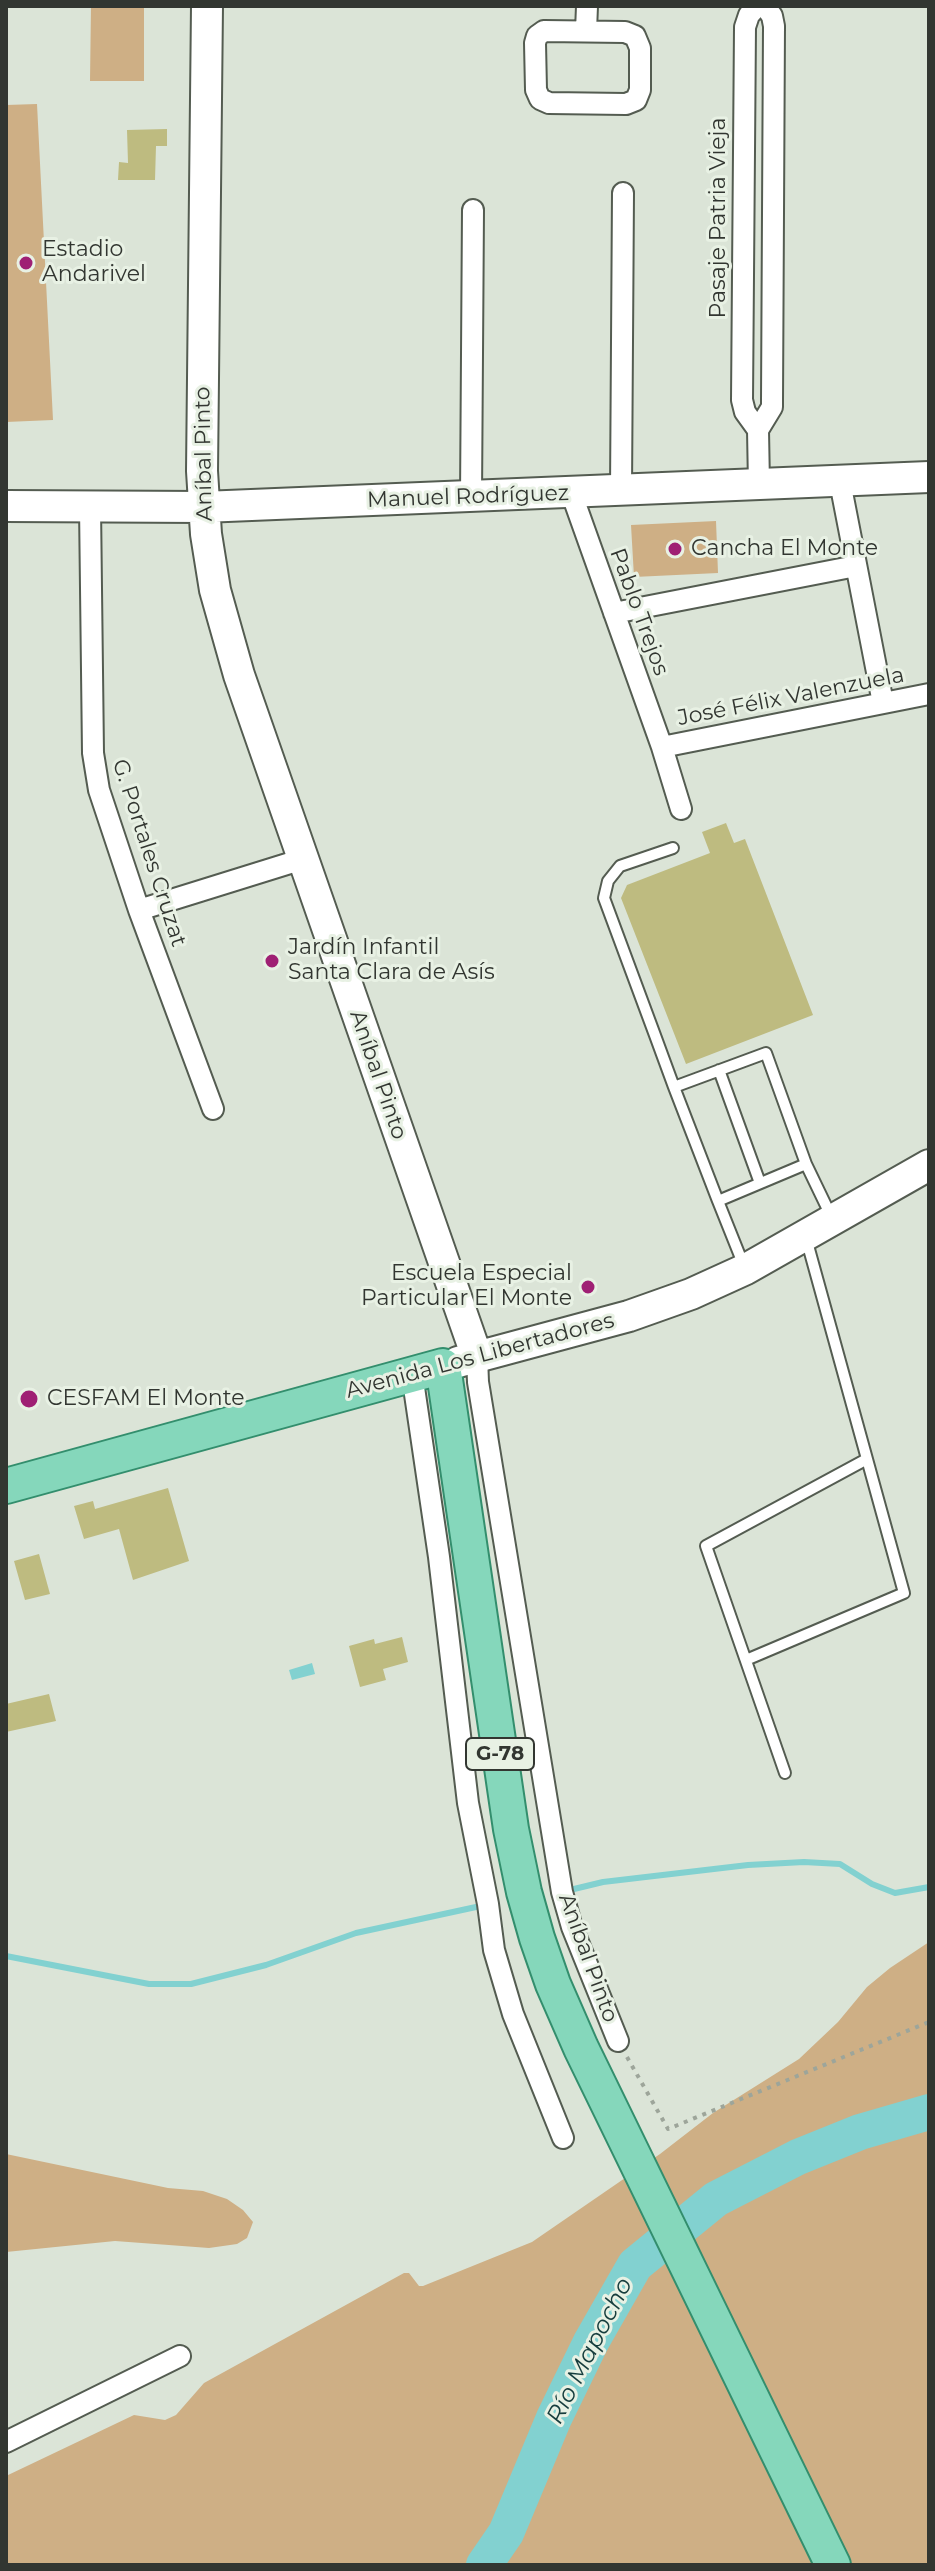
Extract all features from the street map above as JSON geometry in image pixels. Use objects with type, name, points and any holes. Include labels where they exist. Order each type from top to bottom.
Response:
[{"type":"main road","name":"Avenida Los Libertadores","points":[[6,1486],[434,1377]]},
{"type":"main road","name":"Aníbal Pinto","points":[[434,1377],[522,1882],[553,1984],[833,2565]]},
{"type":"street","name":"Aníbal Pinto","points":[[207,6],[203,507],[215,590],[230,646],[477,1357],[478,1382],[565,1905],[618,2041]]},
{"type":"street","points":[[586,31],[587,6]]},
{"type":"street","name":"Pasaje Patria Vieja","points":[[757,6],[749,15],[745,27],[742,400],[745,412],[758,430]]},
{"type":"street","name":"Pasaje Patria Vieja","points":[[759,485],[758,430],[772,407],[774,26],[765,6]]},
{"type":"street","points":[[544,31],[586,31],[625,32],[635,36],[640,48],[640,90],[636,100],[626,104],[549,103],[537,95],[537,36],[544,31]]},
{"type":"street","points":[[621,490],[623,193]]},
{"type":"street","points":[[471,497],[473,210]]},
{"type":"street","name":"Manuel Rodríguez","points":[[6,506],[203,507],[929,477]]},
{"type":"street","points":[[840,482],[883,703]]},
{"type":"street","name":"Pablo Trejos","points":[[571,492],[681,809]]},
{"type":"street","name":"G. Portales Cruzat","points":[[90,506],[93,753],[99,790],[139,910],[213,1109]]},
{"type":"street","points":[[614,613],[856,566]]},
{"type":"street","name":"José Félix Valenzuela","points":[[662,747],[929,694]]},
{"type":"street","points":[[139,910],[303,859]]},
{"type":"street","name":"Avenida Los Libertadores","points":[[434,1377],[477,1357],[650,1309],[746,1269],[929,1165]]},
{"type":"street","points":[[422,1437],[434,1377]]},
{"type":"street","points":[[434,1377],[422,1437],[468,1803],[494,1950],[509,2005],[563,2138]]},
{"type":"street","points":[[6,2442],[180,2356]]},
{"type":"lane","points":[[673,848],[620,866],[608,881],[604,898],[746,1269]]},
{"type":"lane","points":[[674,1087],[766,1053],[806,1164],[833,1220]]},
{"type":"lane","points":[[719,1070],[760,1183]]},
{"type":"lane","points":[[718,1201],[806,1164]]},
{"type":"lane","points":[[746,1660],[904,1593],[805,1236]]},
{"type":"lane","points":[[785,1773],[706,1546],[867,1459]]},
{"type":"path","points":[[618,2041],[668,2129],[929,2022]]},
{"type":"shaded area","points":[[91,6],[144,6],[144,81],[90,81]]},
{"type":"shaded area","name":"Estadio Andarivel","points":[[37,104],[53,420],[6,422],[6,105]]},
{"type":"shaded area","name":"Cancha El Monte","points":[[716,521],[718,573],[634,577],[631,525]]},
{"type":"shaded area","points":[[929,1942],[929,2565],[6,2565],[6,2476],[134,2415],[165,2420],[176,2415],[204,2383],[404,2273],[409,2273],[419,2286],[423,2286],[532,2242],[660,2154],[713,2113],[799,2059],[838,2022],[867,1987]]},
{"type":"shaded area","points":[[6,2154],[168,2188],[203,2191],[227,2199],[253,2222],[247,2238],[237,2244],[209,2248],[115,2241],[6,2252]]},
{"type":"water","points":[[312,1663],[315,1674],[292,1680],[289,1670]]},
{"type":"building","points":[[167,129],[167,146],[156,146],[155,180],[118,180],[119,162],[128,163],[127,130]]},
{"type":"building","points":[[726,823],[734,843],[745,839],[813,1015],[686,1064],[621,898],[627,885],[710,853],[702,832]]},
{"type":"building","points":[[168,1488],[189,1561],[133,1580],[119,1529],[84,1539],[74,1506],[93,1501],[95,1509]]},
{"type":"building","points":[[39,1554],[50,1594],[25,1600],[14,1561]]},
{"type":"building","points":[[402,1637],[408,1662],[383,1669],[386,1680],[360,1687],[349,1646],[374,1639],[375,1644]]},
{"type":"building","points":[[49,1694],[56,1721],[6,1732],[6,1704]]},
{"type":"waterway","points":[[574,1889],[603,1882],[748,1865],[804,1862],[840,1864],[872,1884],[895,1893],[929,1887]]},
{"type":"waterway","points":[[6,1956],[149,1984],[191,1984],[266,1965],[356,1933],[476,1907]]},
{"type":"waterway","name":"Río Mapocho","points":[[484,2565],[506,2533],[554,2418],[591,2342],[635,2265],[716,2199],[798,2157],[860,2132],[929,2112]]},
{"type":"place","name":"Estadio Andarivel","points":[[26,263]]},
{"type":"place","name":"Cancha El Monte","points":[[675,549]]},
{"type":"place","name":"Jardín Infantil Santa Clara de Asís","points":[[272,961]]},
{"type":"place","name":"Escuela Especial Particular El Monte","points":[[588,1287]]},
{"type":"place","name":"CESFAM El Monte","points":[[29,1399]]}]
